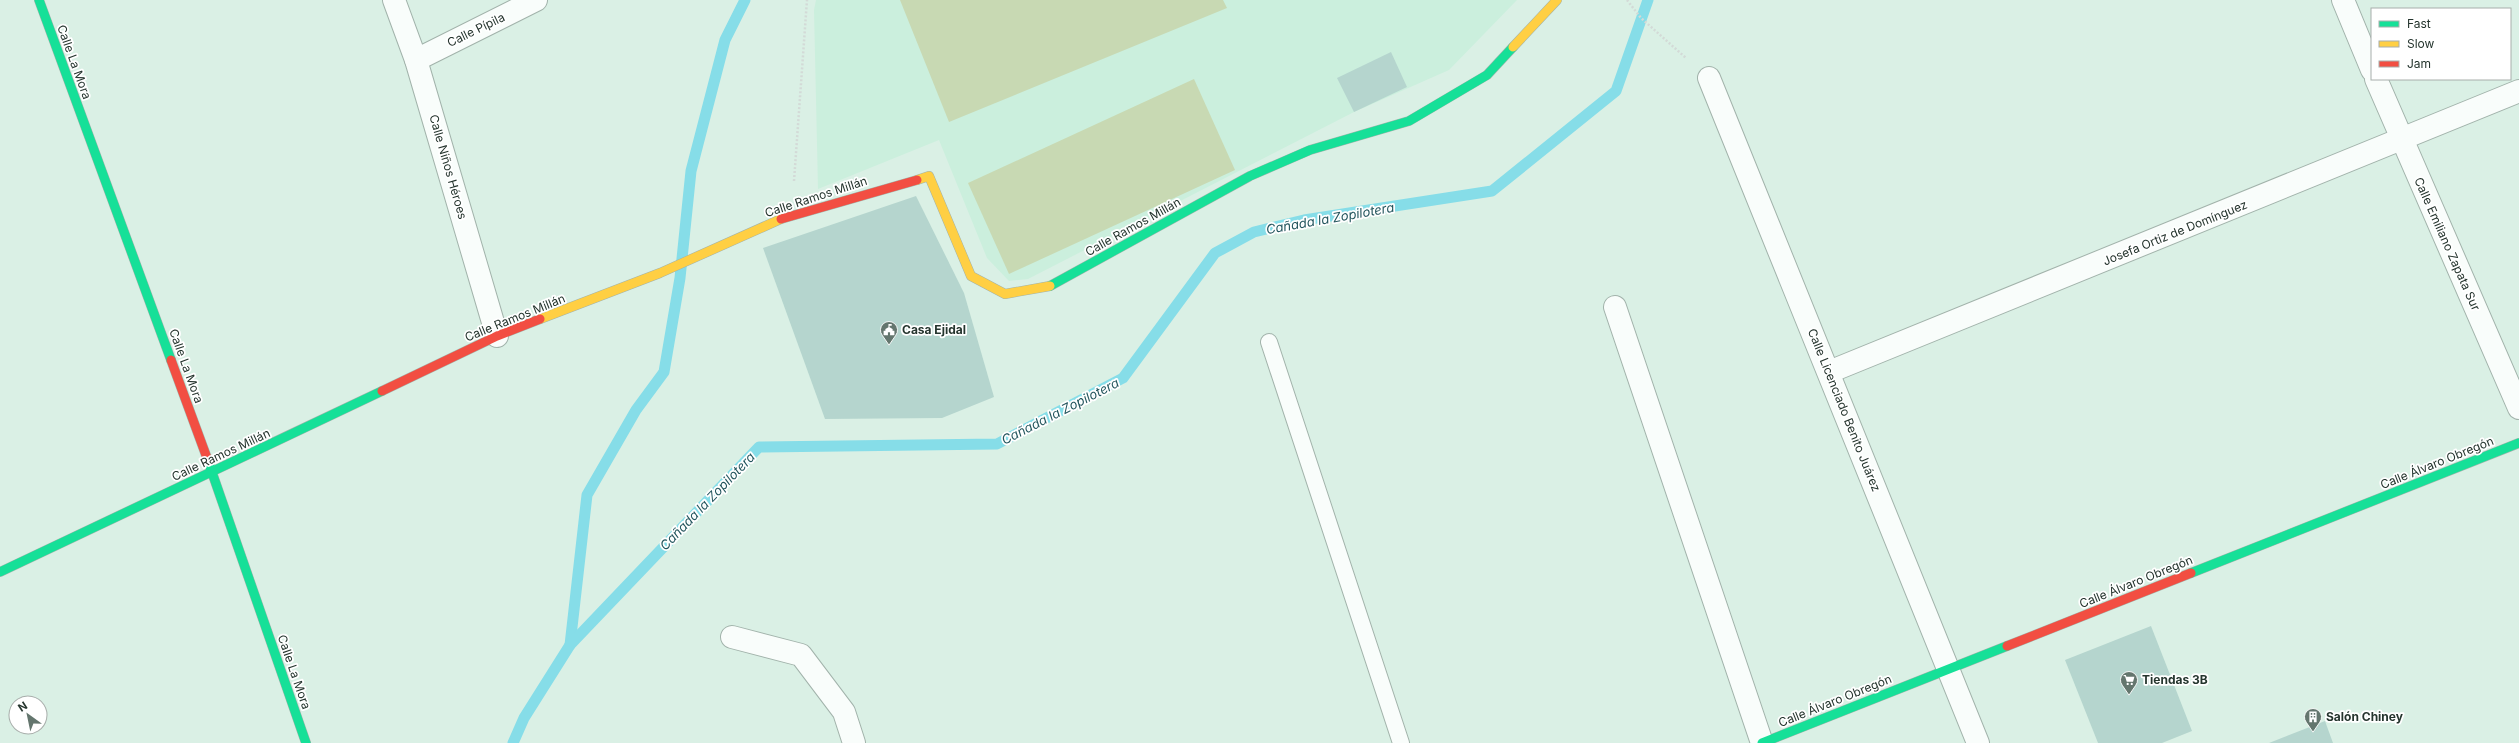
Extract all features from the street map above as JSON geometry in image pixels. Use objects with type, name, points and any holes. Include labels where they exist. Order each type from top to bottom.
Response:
[{"type":"street","name":"Calle La Mora","points":[[39,0],[212,472],[306,743]]},
{"type":"street","name":"Calle Niños Héroes","points":[[394,0],[416,60],[497,336]]},
{"type":"street","name":"Calle Pípila","points":[[416,60],[536,0]]},
{"type":"street","name":"Calle Ramos Millán","points":[[0,572],[497,336],[660,273],[713,248],[791,215],[929,176],[971,276],[1005,294],[1049,287],[1250,176],[1310,150],[1409,121],[1487,75],[1557,0]]},
{"type":"street","points":[[2343,0],[2371,68]]},
{"type":"street","name":"Calle Licenciado Benito Juárez","points":[[1709,78],[1830,372],[1978,743]]},
{"type":"street","name":"Calle Emiliano Zapata Sur","points":[[2376,80],[2401,141],[2519,408]]},
{"type":"street","name":"Josefa Ortiz de Domínguez","points":[[1830,372],[2519,92]]},
{"type":"street","points":[[1615,306],[1762,743]]},
{"type":"street","name":"Calle Álvaro Obregón","points":[[1762,743],[2519,443]]},
{"type":"street","points":[[732,637],[801,655],[844,712],[854,743]]},
{"type":"lane","points":[[1268,342],[1401,743]]},
{"type":"path","points":[[791,215],[807,0]]},
{"type":"path","points":[[1627,0],[1640,18],[1709,78]]},
{"type":"shaded area","points":[[816,0],[1517,0],[1449,70],[1354,112],[1028,279],[1009,281],[987,258],[939,140],[818,189],[814,10]]},
{"type":"shaded area","points":[[900,0],[1223,0],[1227,8],[949,122]]},
{"type":"shaded area","points":[[1194,79],[1235,170],[1009,274],[968,183]]},
{"type":"building","points":[[1391,52],[1407,87],[1354,112],[1337,78]]},
{"type":"building","name":"Casa Ejidal","points":[[916,196],[964,293],[994,397],[942,418],[825,419],[763,248]]},
{"type":"building","name":"Tiendas 3B","points":[[2151,626],[2192,731],[2162,743],[2098,743],[2065,660]]},
{"type":"building","name":"Salón Chiney","points":[[2325,721],[2333,743],[2269,743]]},
{"type":"waterway","points":[[570,645],[587,495],[636,410],[664,372],[680,278],[691,171],[725,40],[745,0]]},
{"type":"waterway","name":"Cañada la Zopilotera","points":[[513,743],[524,718],[570,645],[759,447],[997,444],[1123,378],[1215,253],[1254,232],[1304,220],[1492,191],[1616,91],[1648,0]]},
{"type":"traffic: fast","points":[[39,0],[171,360]]},
{"type":"traffic: fast","points":[[1050,286],[1250,176],[1310,150],[1409,121],[1487,75],[1513,47]]},
{"type":"traffic: fast","points":[[0,572],[382,391]]},
{"type":"traffic: fast","points":[[2191,573],[2519,443]]},
{"type":"traffic: fast","points":[[207,458],[306,743]]},
{"type":"traffic: fast","points":[[1762,743],[2007,646]]},
{"type":"traffic: slow","points":[[1513,47],[1557,0]]},
{"type":"traffic: slow","points":[[917,180],[929,176],[971,276],[1005,294],[1050,286]]},
{"type":"traffic: slow","points":[[540,319],[660,273],[781,219]]},
{"type":"traffic: jam","points":[[781,219],[917,180]]},
{"type":"traffic: jam","points":[[382,391],[497,336],[540,319]]},
{"type":"traffic: jam","points":[[171,360],[207,458]]},
{"type":"traffic: jam","points":[[2007,646],[2191,573]]},
{"type":"place","name":"Casa Ejidal","points":[[889,345]]},
{"type":"place","name":"Tiendas 3B","points":[[2129,695]]},
{"type":"place","name":"Salón Chiney","points":[[2313,732]]}]
